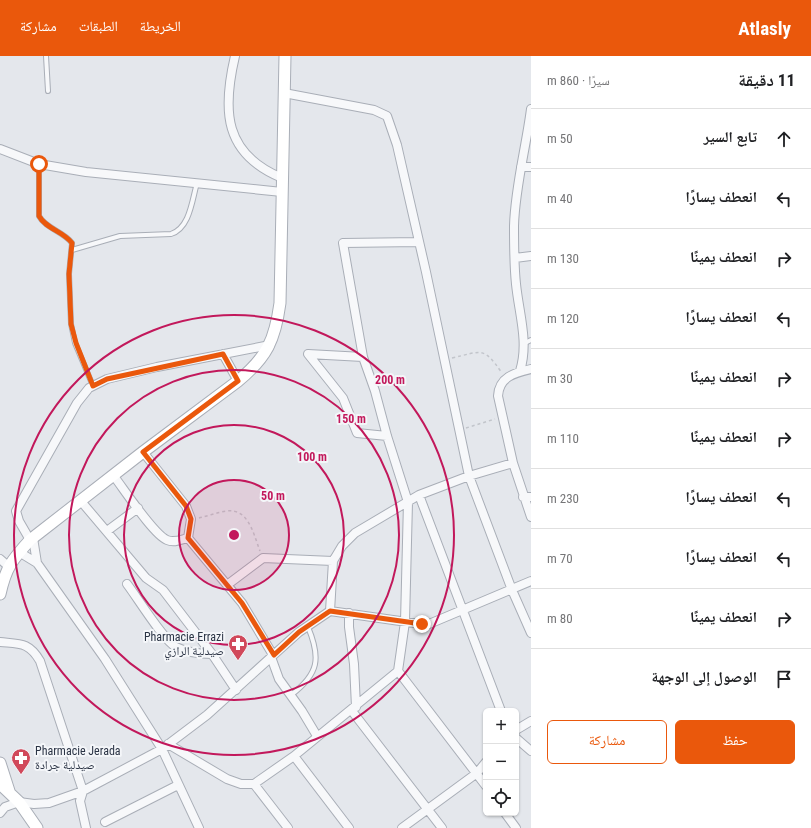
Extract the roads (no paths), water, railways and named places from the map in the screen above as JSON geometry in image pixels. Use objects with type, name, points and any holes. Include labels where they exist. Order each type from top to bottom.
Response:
[{"type":"main road","points":[[0,594],[4,563],[80,500],[253,369],[270,345],[278,318],[280,303],[284,56]]},
{"type":"main road","points":[[0,763],[4,787],[19,802],[37,828]]},
{"type":"street","points":[[235,56],[228,106],[232,132],[237,142],[249,158],[264,170],[282,178]]},
{"type":"street","points":[[284,93],[374,110],[387,116],[397,145],[445,359],[469,476],[512,590],[531,633]]},
{"type":"street","points":[[520,371],[528,342],[516,284],[515,209],[531,113]]},
{"type":"street","points":[[0,149],[39,164],[86,172],[282,192]]},
{"type":"street","points":[[521,167],[531,166]]},
{"type":"street","points":[[165,747],[227,779],[241,784],[254,784],[294,756],[398,672],[405,622],[408,502],[387,436],[375,391],[363,357],[343,243],[419,242]]},
{"type":"street","points":[[515,258],[531,256]]},
{"type":"street","points":[[199,828],[178,785],[165,747],[37,562],[32,539],[19,521],[16,511],[78,403],[93,386],[107,379],[270,345]]},
{"type":"street","points":[[223,354],[238,381]]},
{"type":"street","points":[[363,357],[308,354],[343,398],[357,434],[387,436]]},
{"type":"street","points":[[531,369],[520,371],[505,378],[501,382],[498,391],[513,463],[527,497],[531,517]]},
{"type":"street","points":[[143,452],[186,506],[191,519],[188,538],[242,603],[272,656],[279,679],[317,736]]},
{"type":"street","points":[[330,611],[333,561],[342,546],[351,536],[419,495],[469,476],[513,463]]},
{"type":"street","points":[[113,475],[138,508],[165,539],[176,542],[188,538]]},
{"type":"street","points":[[419,495],[500,708]]},
{"type":"street","points":[[80,500],[146,578],[163,590],[212,654],[236,690]]},
{"type":"street","points":[[107,531],[138,508]]},
{"type":"street","points":[[19,552],[37,562]]},
{"type":"street","points":[[227,585],[263,558],[333,561]]},
{"type":"street","points":[[0,813],[5,807],[19,802],[34,804],[49,803],[83,791],[165,747],[236,690],[272,656],[330,611],[429,624],[531,581]]},
{"type":"street","points":[[128,584],[167,638],[175,646],[192,652],[212,654]]},
{"type":"street","points":[[349,613],[349,627],[354,664],[354,709],[442,828]]},
{"type":"street","points":[[0,642],[27,646],[34,650],[40,661],[83,791],[80,800],[86,828]]},
{"type":"street","points":[[398,672],[483,782]]},
{"type":"street","points":[[519,728],[531,721]]},
{"type":"street","points":[[519,741],[531,751]]},
{"type":"street","points":[[294,756],[349,828]]},
{"type":"street","points":[[402,828],[477,773],[483,766]]},
{"type":"street","points":[[254,784],[288,828]]},
{"type":"street","points":[[105,822],[178,785]]},
{"type":"street","points":[[507,816],[516,828]]},
{"type":"lane","points":[[46,56],[48,91]]},
{"type":"lane","points":[[39,164],[39,216],[42,221],[68,238],[72,243],[69,274],[71,324],[76,343],[93,386]]},
{"type":"lane","points":[[72,250],[120,236],[171,234],[178,232],[185,224],[197,183]]},
{"type":"lane","points":[[290,695],[300,688],[312,674],[316,663],[314,641],[308,627]]},
{"type":"place","name":"Pharmacie Errazi صيدلية الرازي","points":[[238,661]]},
{"type":"place","name":"Pharmacie Jerada صيدلية جرادة","points":[[21,775]]}]
